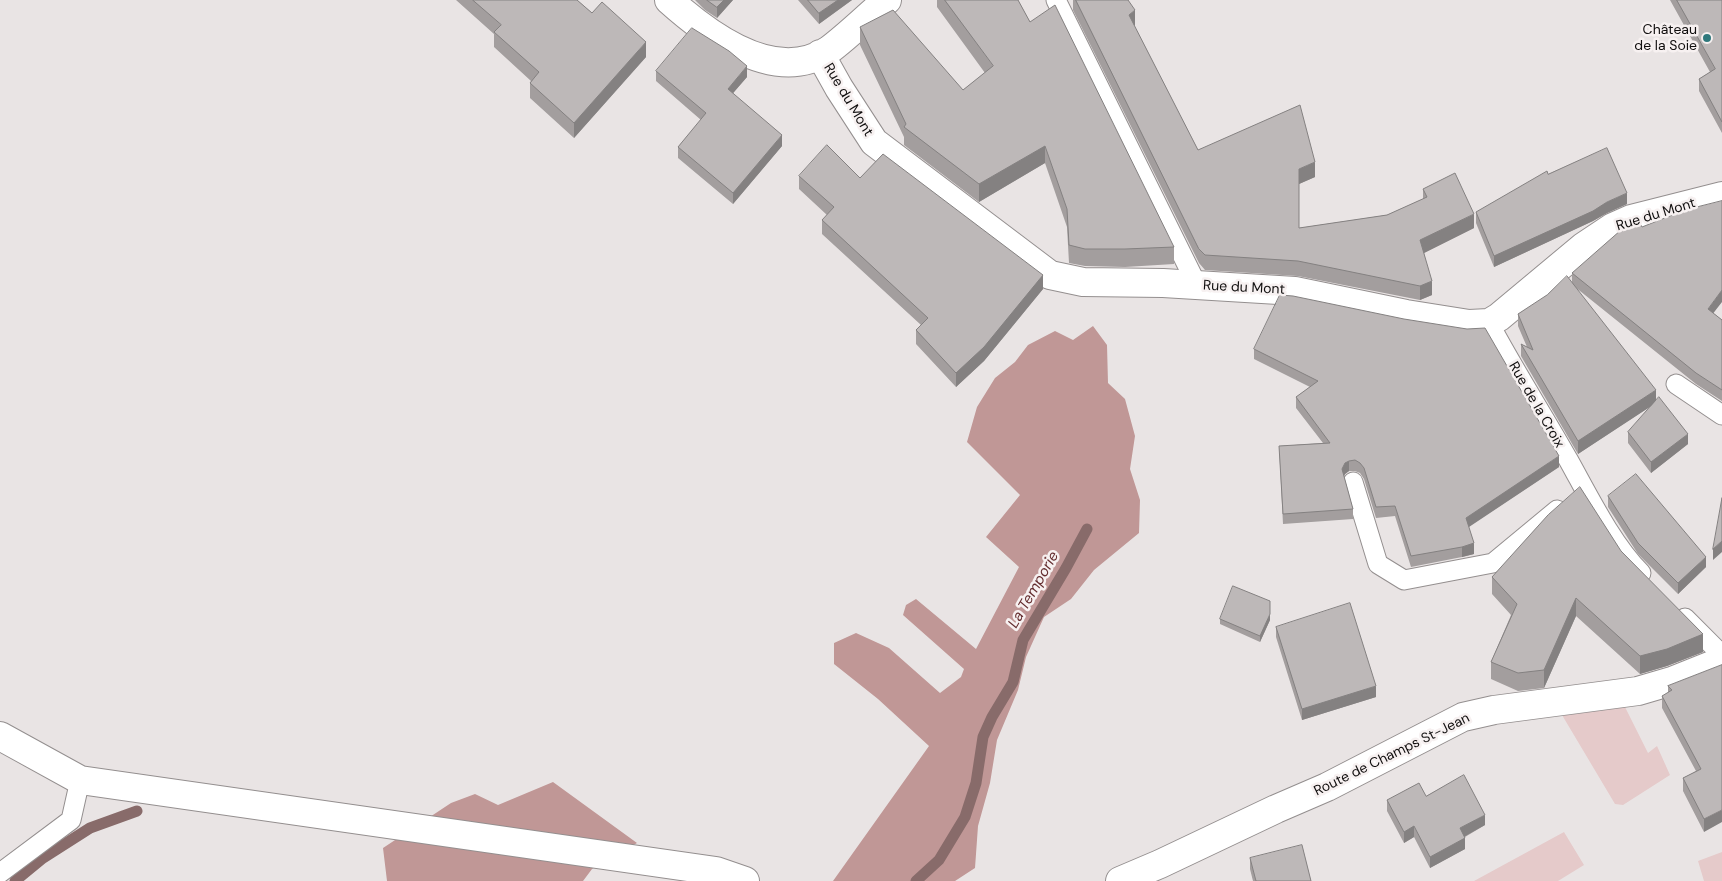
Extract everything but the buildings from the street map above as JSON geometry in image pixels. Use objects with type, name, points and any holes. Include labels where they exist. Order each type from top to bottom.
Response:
[{"type":"street","points":[[670,0],[710,33],[743,53],[758,58],[792,61],[803,60],[828,50],[887,0]]},
{"type":"street","name":"Rue du Mont","points":[[820,54],[838,88],[874,142],[1050,275],[1083,282],[1197,285],[1295,291],[1406,314],[1469,324],[1489,323],[1612,226],[1631,219],[1722,196]]},
{"type":"street","name":"Route de Champs St-Jean","points":[[1120,881],[1158,873],[1232,828],[1327,787],[1463,718],[1494,710],[1638,691],[1672,681],[1722,661]]},
{"type":"street","points":[[0,736],[80,780],[716,870],[744,881]]},
{"type":"lane","points":[[1056,0],[1197,285]]},
{"type":"lane","name":"Rue de la Croix","points":[[1489,323],[1583,488],[1629,561],[1656,588]]},
{"type":"lane","points":[[1676,384],[1722,416]]},
{"type":"lane","points":[[1353,482],[1378,564],[1404,580],[1493,563],[1583,488]]},
{"type":"lane","points":[[1676,608],[1722,655]]},
{"type":"lane","points":[[0,873],[71,820],[80,780]]},
{"type":"shaded area","points":[[1093,326],[1107,345],[1108,383],[1125,399],[1135,436],[1130,469],[1140,500],[1139,533],[1094,570],[1071,599],[1044,617],[1026,657],[1018,690],[997,740],[990,783],[978,826],[975,868],[955,881],[833,881],[929,746],[878,699],[834,664],[834,643],[856,633],[889,648],[940,693],[961,677],[964,669],[903,615],[906,605],[916,599],[976,649],[1019,567],[986,537],[1020,495],[967,442],[977,407],[995,378],[1015,362],[1028,345],[1055,331],[1073,340]]},
{"type":"shaded area","points":[[1623,703],[1648,753],[1657,746],[1670,775],[1623,805],[1615,804],[1562,715]]},
{"type":"shaded area","points":[[553,782],[637,843],[592,869],[583,881],[387,881],[383,848],[451,803],[475,794],[498,805]]},
{"type":"shaded area","points":[[1564,832],[1584,865],[1558,881],[1474,881]]},
{"type":"shaded area","points":[[1722,852],[1722,881],[1704,881],[1698,861]]},
{"type":"waterway","name":"La Temporie","points":[[916,881],[939,860],[965,817],[976,783],[983,737],[992,717],[1013,682],[1023,640],[1087,529]]},
{"type":"waterway","name":"La Temporie","points":[[15,881],[43,858],[90,828],[137,811]]},
{"type":"place","name":"Château de la Soie","points":[[1707,38]]}]
